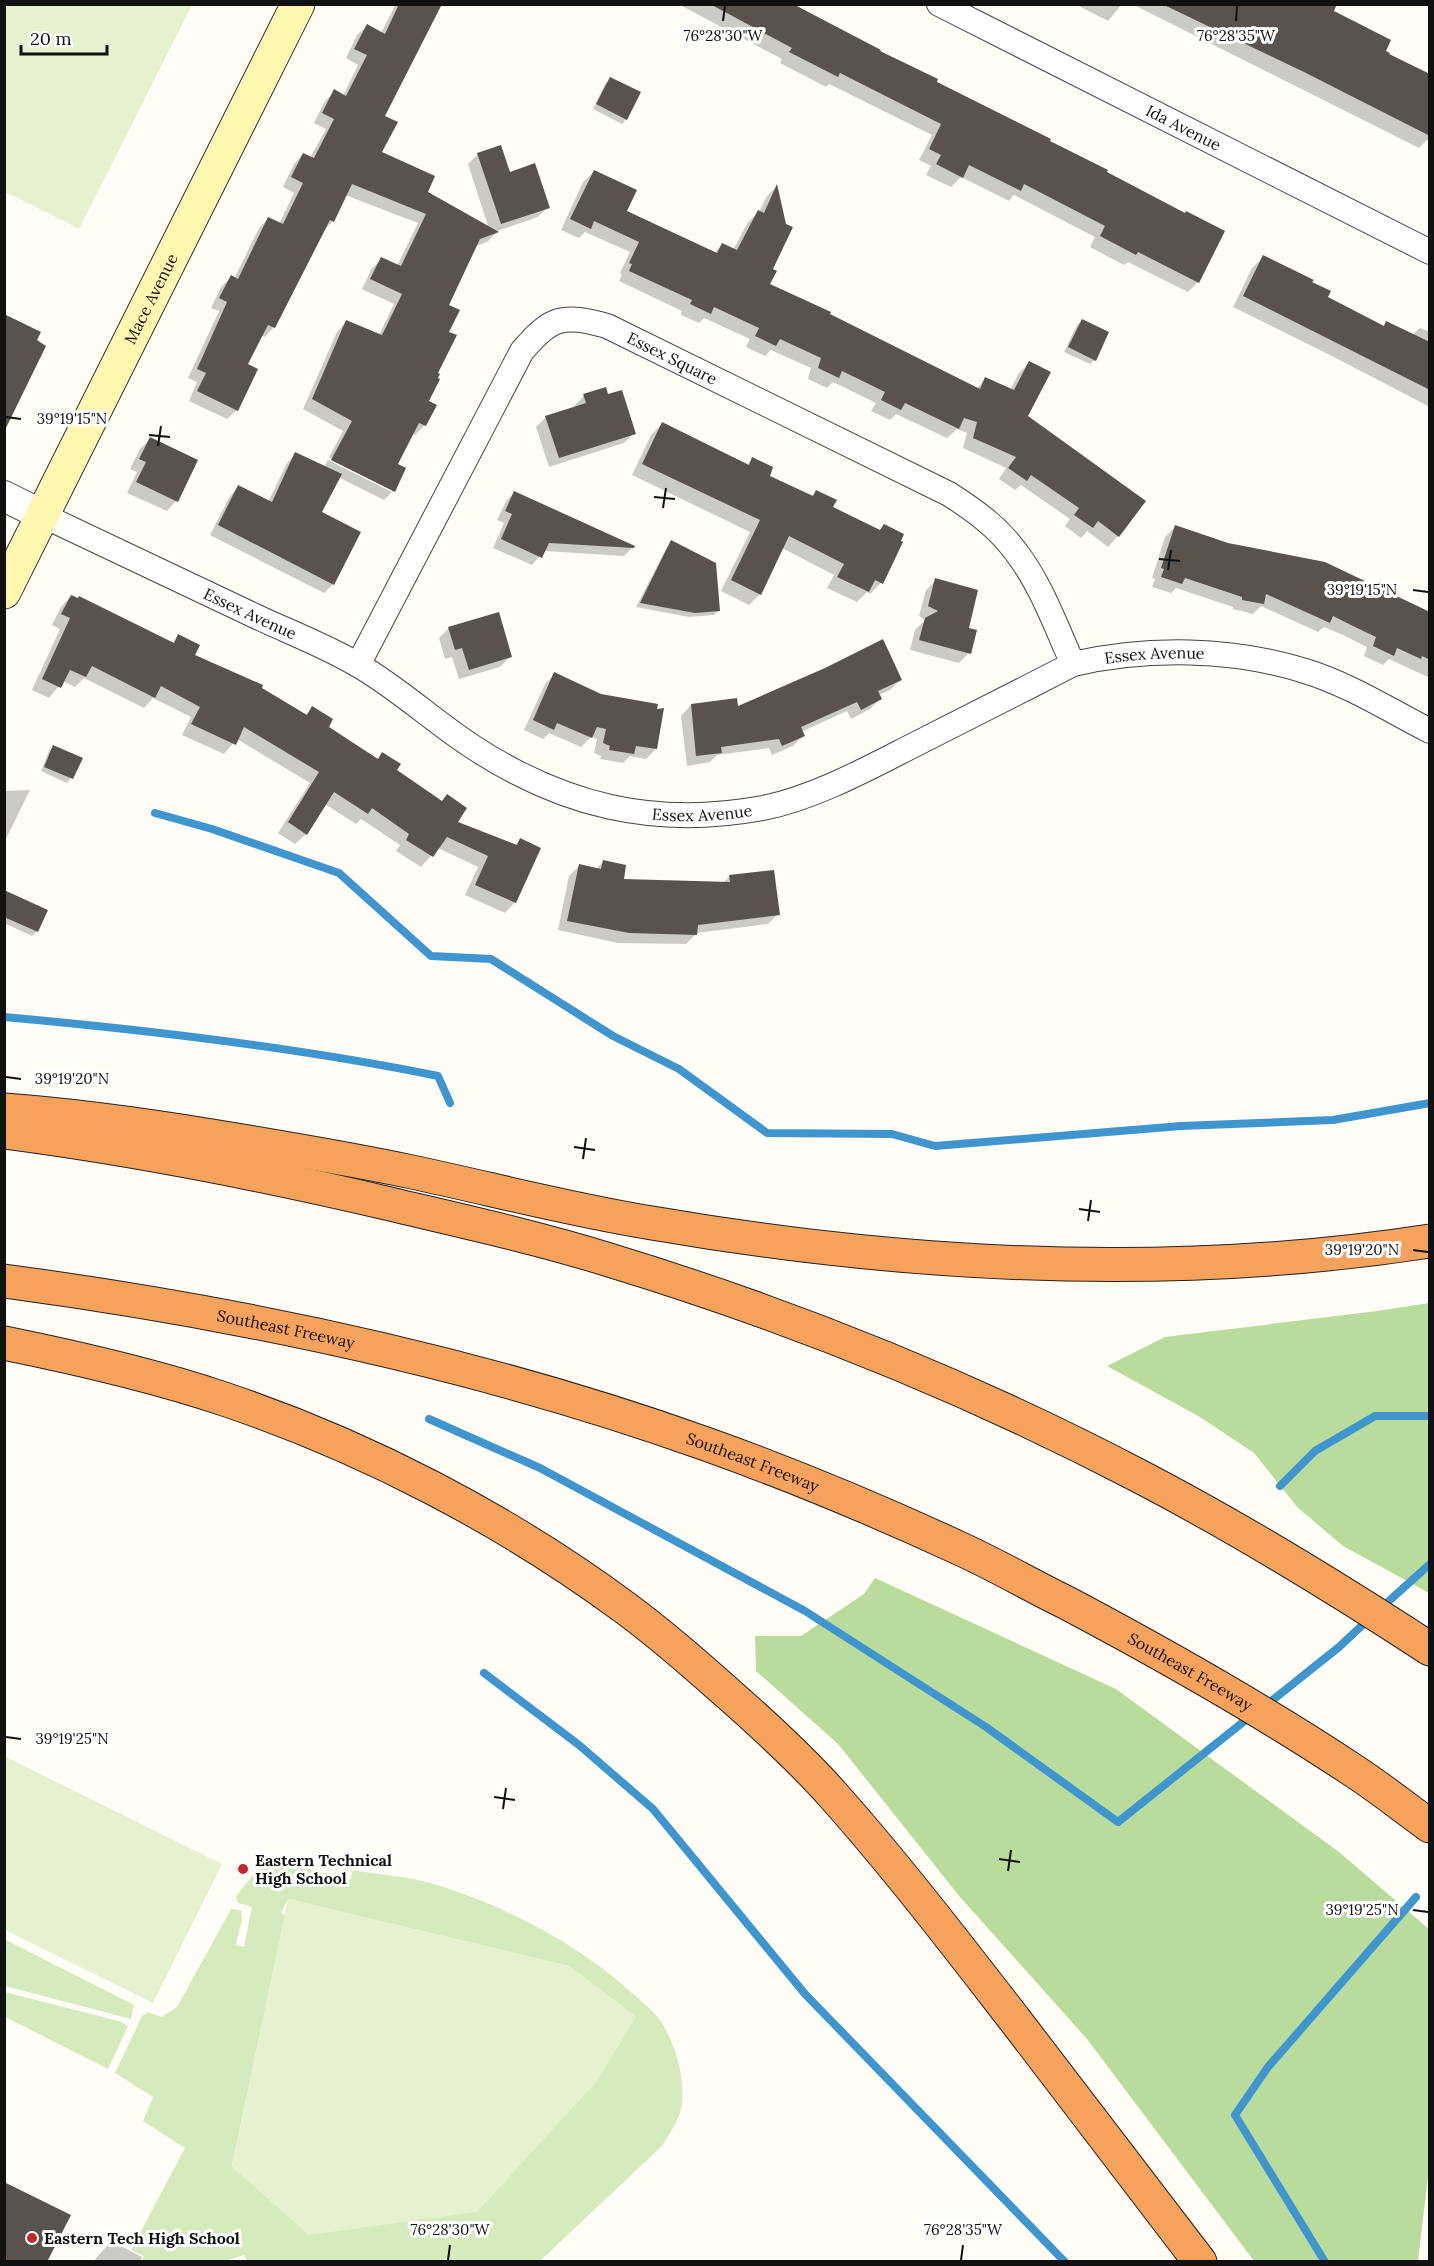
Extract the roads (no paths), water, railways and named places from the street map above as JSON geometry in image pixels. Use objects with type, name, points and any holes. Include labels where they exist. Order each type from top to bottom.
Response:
[{"type":"highway","points":[[4,1110],[170,1130],[308,1152],[414,1172],[578,1210],[652,1223],[869,1253],[979,1262],[1145,1264],[1226,1262],[1305,1256],[1430,1241]]},
{"type":"highway","points":[[4,1132],[165,1156],[316,1187],[604,1258],[712,1294],[886,1360],[1021,1418],[1138,1476],[1278,1553],[1430,1649]]},
{"type":"highway","name":"Southeast Freeway","points":[[4,1281],[290,1329],[407,1356],[570,1400],[704,1443],[841,1495],[967,1551],[1157,1651],[1356,1772],[1430,1826]]},
{"type":"highway","points":[[4,1343],[146,1376],[223,1399],[304,1429],[385,1464],[460,1504],[530,1544],[624,1607],[766,1727],[831,1792],[936,1917],[1200,2262]]},
{"type":"main road","name":"Mace Avenue","points":[[4,592],[298,4]]},
{"type":"street","name":"Ida Avenue","points":[[939,4],[1430,252]]},
{"type":"street","name":"Essex Square","points":[[358,665],[522,351],[547,324],[569,319],[607,326],[949,494],[982,516],[1016,551],[1033,580],[1073,664]]},
{"type":"street","name":"Essex Avenue","points":[[4,496],[358,665],[470,745],[520,774],[556,791],[595,805],[637,813],[681,816],[747,810],[802,796],[876,764],[1073,664],[1104,657],[1162,653],[1239,656],[1266,661],[1307,671],[1430,731]]},
{"type":"waterway","points":[[155,813],[212,829],[339,873],[431,956],[491,959],[613,1036],[679,1069],[767,1133],[892,1134],[935,1146],[1181,1126],[1333,1120],[1430,1103]]},
{"type":"waterway","points":[[4,1017],[222,1040],[331,1056],[438,1076],[450,1103]]},
{"type":"waterway","points":[[1280,1486],[1315,1451],[1375,1416],[1430,1416]]},
{"type":"waterway","points":[[429,1419],[540,1468],[805,1611],[986,1727],[1118,1822],[1252,1715]]},
{"type":"waterway","points":[[1380,1609],[1430,1564]]},
{"type":"waterway","points":[[1265,1706],[1339,1647],[1370,1618]]},
{"type":"waterway","points":[[484,1673],[579,1745],[653,1809],[805,1994],[1065,2262]]},
{"type":"waterway","points":[[1325,2262],[1235,2115],[1268,2067],[1416,1897]]},
{"type":"place","name":"Eastern Technical High School","points":[[243,1869]]},
{"type":"place","name":"Eastern Tech High School","points":[[32,2238]]}]
